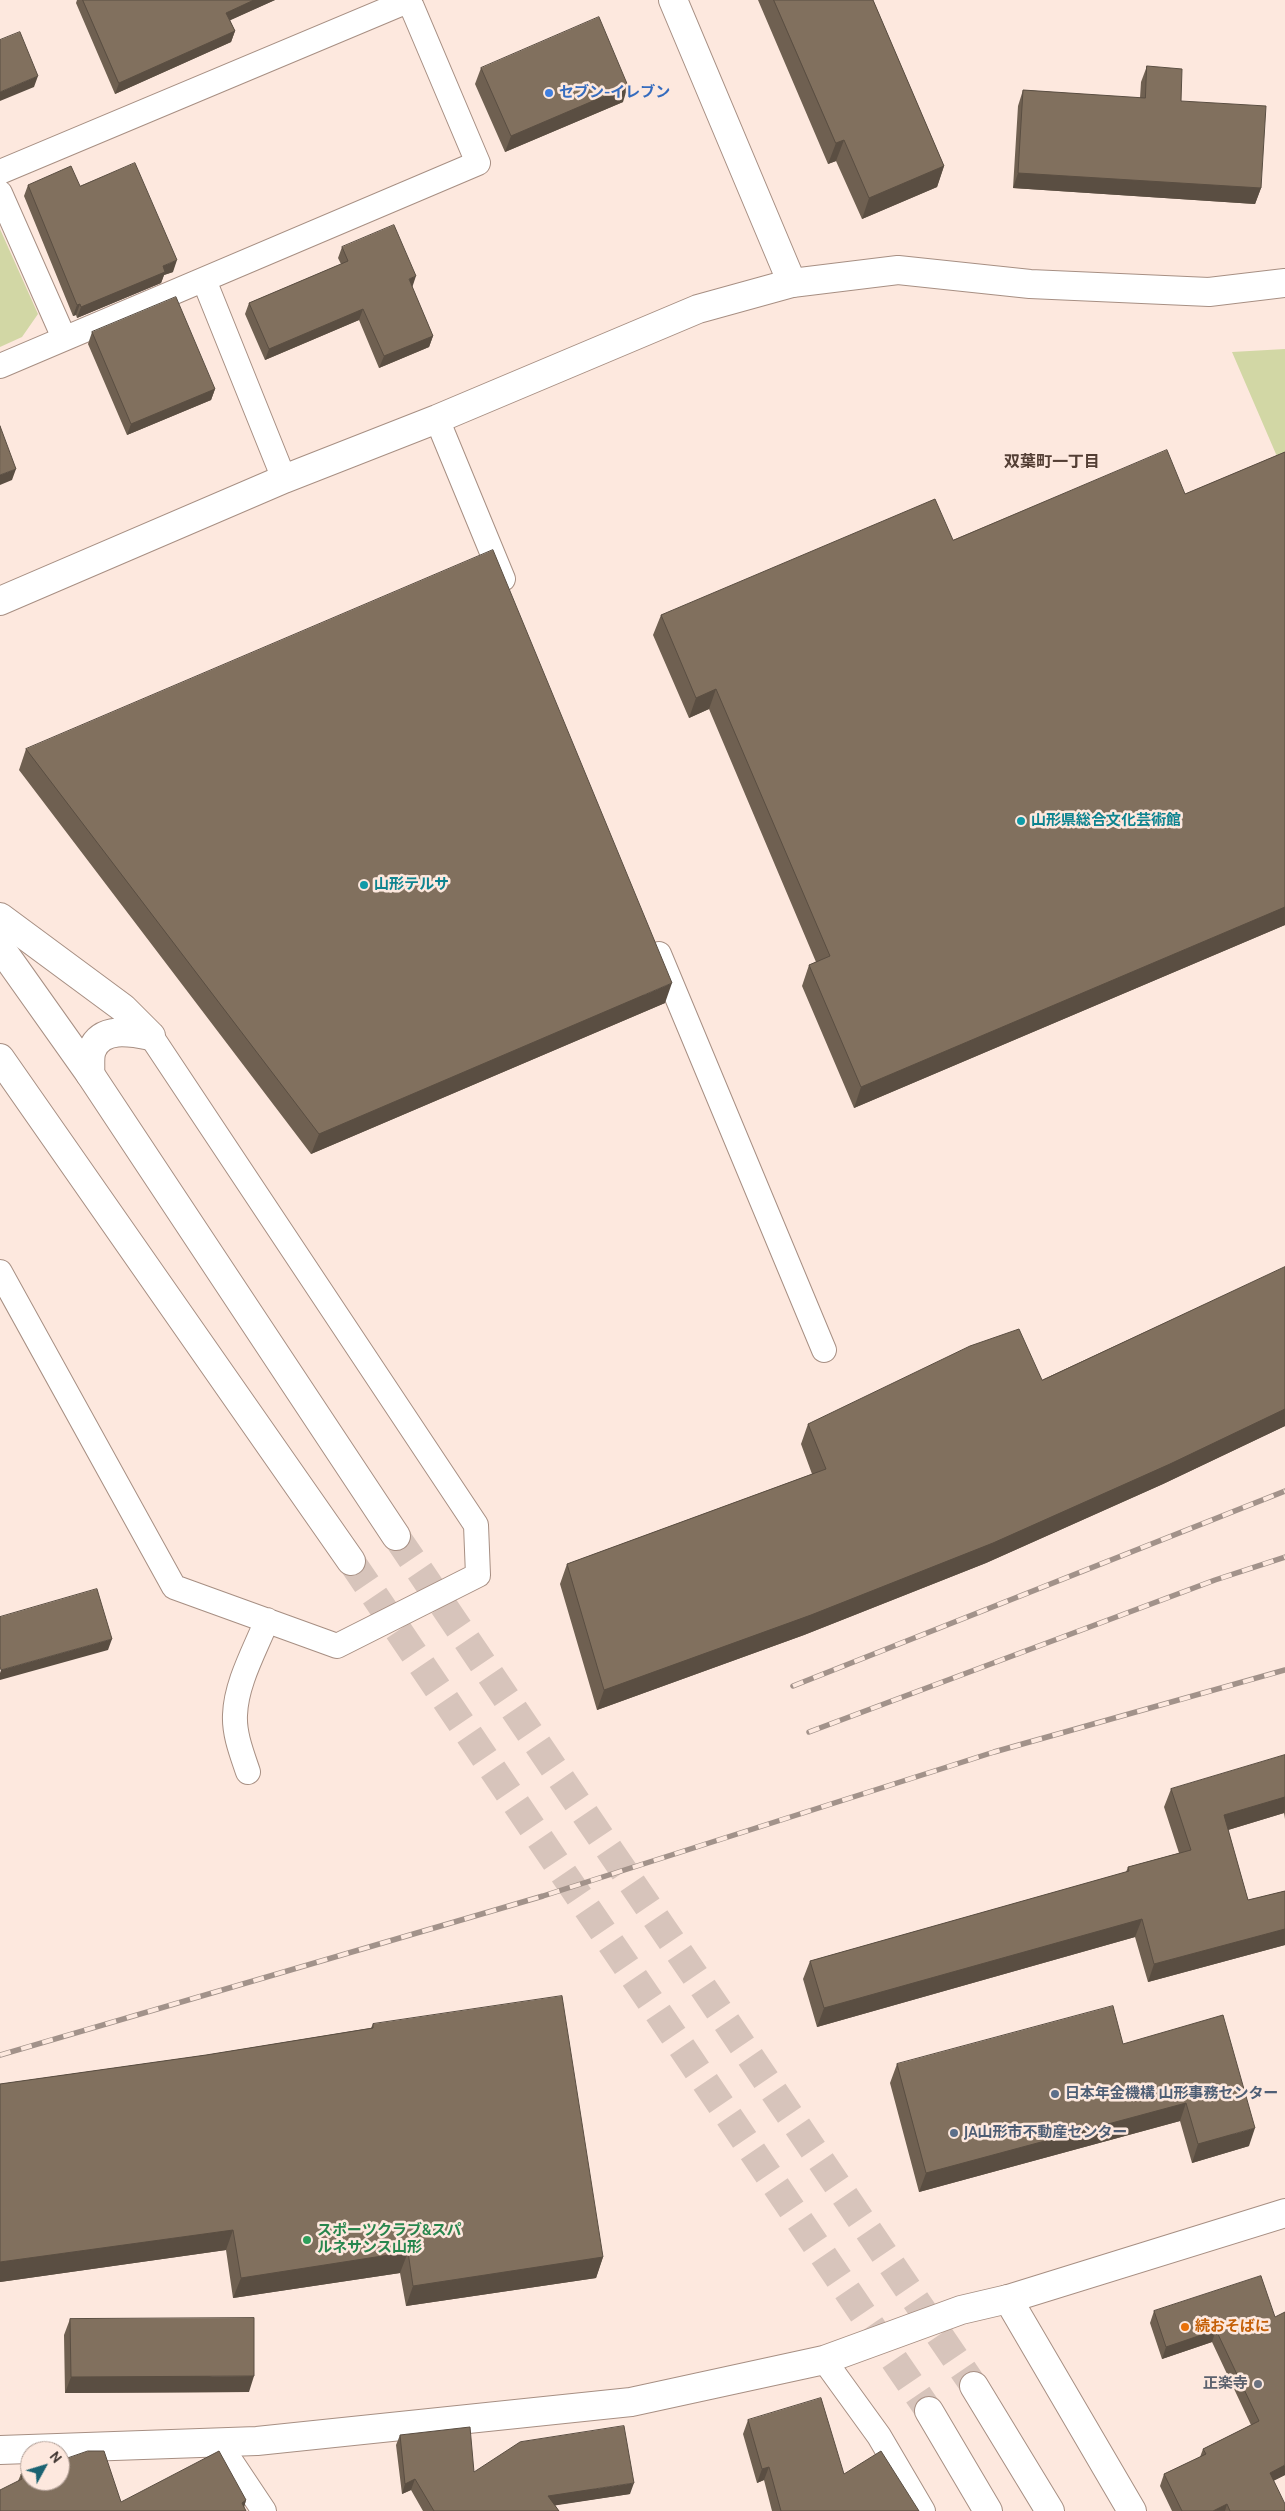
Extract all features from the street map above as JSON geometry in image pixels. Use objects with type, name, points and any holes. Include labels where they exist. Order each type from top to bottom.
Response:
[{"type":"street","points":[[673,0],[792,283]]},
{"type":"street","points":[[0,601],[284,479],[437,419],[698,309],[792,283],[898,270],[1030,284],[1209,292],[1285,283]]},
{"type":"street","points":[[0,917],[123,1008],[151,1036]]},
{"type":"street","points":[[0,947],[90,1074],[396,1536]]},
{"type":"street","points":[[90,1074],[92,1050],[103,1038],[122,1030],[151,1036]]},
{"type":"street","points":[[0,1058],[350,1561]]},
{"type":"street","points":[[0,2450],[258,2441],[631,2402],[824,2360],[961,2310],[1008,2299],[1285,2213]]},
{"type":"street","points":[[1008,2299],[1132,2511]]},
{"type":"street","points":[[974,2386],[1050,2511]]},
{"type":"street","points":[[929,2411],[988,2511]]},
{"type":"lane","points":[[0,172],[410,0],[478,163],[0,366]]},
{"type":"lane","points":[[0,193],[64,338]]},
{"type":"lane","points":[[204,280],[284,479]]},
{"type":"lane","points":[[437,419],[514,604]]},
{"type":"lane","points":[[651,935],[824,1350]]},
{"type":"lane","points":[[0,1272],[174,1587],[337,1646],[478,1575],[476,1525],[151,1036]]},
{"type":"lane","points":[[248,1772],[238,1739],[235,1717],[237,1695],[267,1620]]},
{"type":"lane","points":[[824,2360],[880,2436],[923,2511]]},
{"type":"lane","points":[[218,2442],[264,2511]]},
{"type":"green space","points":[[0,229],[38,314],[22,337],[0,347]]},
{"type":"green space","points":[[1285,349],[1285,475],[1232,352]]},
{"type":"building","points":[[83,0],[254,0],[226,13],[235,31],[119,83]]},
{"type":"building","points":[[774,0],[873,0],[944,166],[869,198],[844,140],[836,143]]},
{"type":"building","name":"セブン-イレブン","points":[[599,17],[628,86],[511,136],[481,68]]},
{"type":"building","points":[[20,32],[38,76],[0,92],[0,40]]},
{"type":"building","points":[[1147,66],[1182,69],[1181,101],[1266,106],[1261,188],[1018,173],[1023,90],[1145,98]]},
{"type":"building","points":[[135,163],[177,260],[163,266],[165,272],[81,307],[80,304],[77,305],[28,185],[71,166],[80,186]]},
{"type":"building","points":[[394,225],[416,276],[409,279],[433,336],[384,356],[363,309],[269,349],[249,303],[348,261],[342,247]]},
{"type":"building","points":[[176,297],[215,389],[131,424],[92,332]]},
{"type":"building","points":[[0,426],[16,469],[0,475]]},
{"type":"building","name":"山形県総合文化芸術館","points":[[1167,450],[1185,494],[1285,452],[1285,907],[861,1087],[809,965],[830,956],[716,689],[696,698],[661,615],[935,499],[953,540]]},
{"type":"building","name":"山形テルサ","points":[[493,550],[672,983],[319,1134],[26,749]]},
{"type":"building","points":[[1285,1267],[1285,1409],[1170,1464],[993,1543],[811,1615],[604,1690],[567,1564],[826,1469],[808,1424],[970,1346],[1019,1329],[1042,1380]]},
{"type":"building","points":[[97,1589],[112,1639],[1,1670],[0,1617]]},
{"type":"building","points":[[1285,1755],[1285,1797],[1224,1815],[1248,1900],[1285,1891],[1285,1929],[1154,1964],[1142,1919],[824,2008],[810,1961],[1129,1871],[1128,1867],[1191,1850],[1171,1789]]},
{"type":"building","points":[[562,1996],[603,2257],[413,2286],[408,2252],[241,2278],[233,2230],[0,2262],[0,2084],[206,2055],[373,2028],[373,2024]]},
{"type":"building","points":[[1113,2006],[1123,2044],[1223,2015],[1255,2128],[1198,2144],[1186,2103],[926,2173],[897,2064]]},
{"type":"building","points":[[1261,2276],[1275,2317],[1285,2312],[1285,2465],[1270,2473],[1285,2504],[1285,2511],[1230,2511],[1227,2504],[1213,2511],[1182,2511],[1164,2474],[1206,2454],[1203,2449],[1259,2421],[1216,2330],[1166,2347],[1154,2311]]},
{"type":"building","points":[[254,2318],[254,2376],[71,2377],[70,2319]]},
{"type":"building","points":[[821,2398],[844,2474],[881,2451],[919,2511],[781,2511],[769,2467],[762,2469],[748,2420]]},
{"type":"building","points":[[624,2426],[634,2483],[548,2496],[559,2511],[434,2511],[415,2479],[405,2484],[400,2435],[470,2427],[474,2472],[520,2442]]},
{"type":"building","points":[[88,2451],[104,2451],[121,2502],[219,2451],[246,2500],[242,2503],[246,2511],[0,2511],[0,2490],[20,2480],[20,2491],[70,2491],[70,2457]]},
{"type":"tunnel","points":[[396,1536],[974,2386]]},
{"type":"tunnel","points":[[351,1561],[929,2411]]},
{"type":"railway","points":[[793,1686],[1285,1491]]},
{"type":"railway","points":[[809,1732],[1215,1580],[1285,1557]]},
{"type":"railway","points":[[0,2055],[543,1896],[994,1752],[1285,1670]]},
{"type":"place","name":"セブン-イレブン","points":[[549,93]]},
{"type":"place","name":"山形県総合文化芸術館","points":[[1021,821]]},
{"type":"place","name":"山形テルサ","points":[[364,885]]},
{"type":"place","name":"日本年金機構 山形事務センター","points":[[1055,2094]]},
{"type":"place","name":"JA山形市不動産センター","points":[[954,2133]]},
{"type":"place","name":"スポーツクラブ&スパ ルネサンス山形","points":[[307,2240]]},
{"type":"place","name":"続おそばに","points":[[1185,2327]]},
{"type":"place","name":"正楽寺","points":[[1258,2384]]},
{"type":"district","name":"双葉町一丁目","points":[[1052,462]]}]
